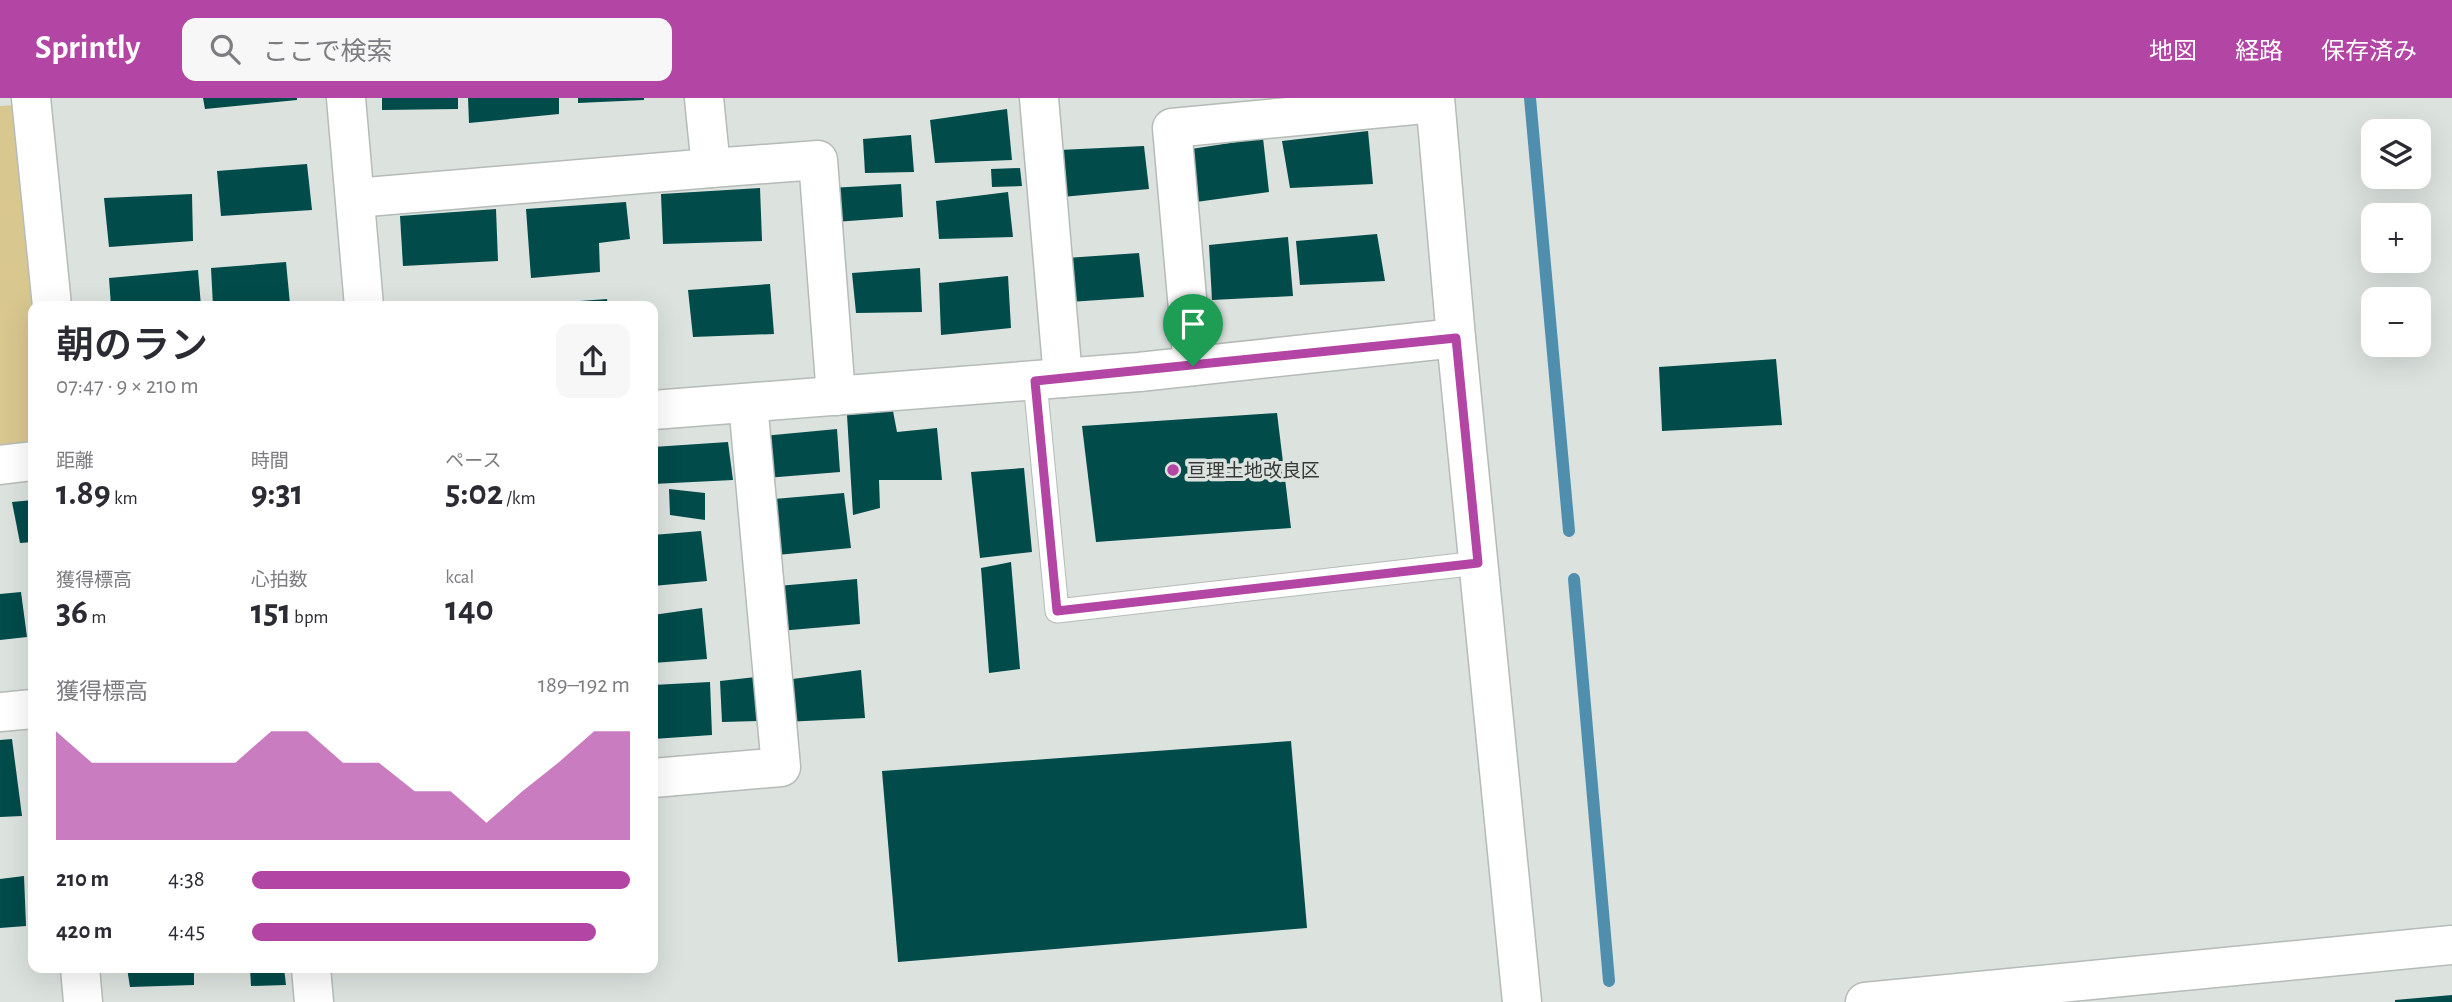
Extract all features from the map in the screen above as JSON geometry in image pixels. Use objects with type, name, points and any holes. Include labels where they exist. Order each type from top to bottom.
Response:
[{"type":"street","points":[[31,98],[51,301]]},
{"type":"street","points":[[346,98],[364,301]]},
{"type":"street","points":[[704,98],[711,168]]},
{"type":"street","points":[[1039,98],[1049,379]]},
{"type":"street","points":[[1193,366],[1172,128],[1435,100],[1522,1002]]},
{"type":"street","points":[[355,198],[818,160],[836,396]]},
{"type":"street","points":[[658,410],[1049,379],[1456,338]]},
{"type":"street","points":[[658,778],[781,767],[748,403]]},
{"type":"street","points":[[0,464],[28,461]]},
{"type":"street","points":[[0,712],[28,709]]},
{"type":"street","points":[[1865,1002],[2452,945]]},
{"type":"street","points":[[80,973],[83,1002]]},
{"type":"street","points":[[311,973],[314,1002]]},
{"type":"lane","points":[[1049,379],[1057,611],[1478,563]]},
{"type":"shaded area","points":[[15,105],[31,301],[28,301],[28,443],[26,446],[0,448],[0,106]]},
{"type":"building","points":[[203,98],[297,98],[297,100],[205,109]]},
{"type":"building","points":[[382,98],[458,98],[458,109],[382,110]]},
{"type":"building","points":[[468,98],[559,98],[559,114],[469,123]]},
{"type":"building","points":[[578,98],[644,98],[644,100],[578,103]]},
{"type":"building","points":[[1007,109],[1012,160],[935,163],[930,120]]},
{"type":"building","points":[[1368,131],[1373,184],[1290,188],[1282,141]]},
{"type":"building","points":[[911,135],[914,172],[865,173],[863,139]]},
{"type":"building","points":[[1263,138],[1269,192],[1196,202],[1191,149]]},
{"type":"building","points":[[1144,146],[1149,189],[1062,197],[1059,150]]},
{"type":"building","points":[[307,164],[312,210],[221,216],[217,171]]},
{"type":"building","points":[[1020,168],[1022,186],[992,187],[991,169]]},
{"type":"building","points":[[901,184],[903,217],[835,222],[830,188]]},
{"type":"building","points":[[760,188],[762,241],[663,244],[661,194]]},
{"type":"building","points":[[1008,192],[1013,237],[939,239],[936,201]]},
{"type":"building","points":[[192,194],[193,241],[109,247],[104,198]]},
{"type":"building","points":[[626,202],[630,239],[599,243],[600,272],[531,278],[526,209]]},
{"type":"building","points":[[496,209],[498,261],[403,266],[400,216]]},
{"type":"building","points":[[1377,234],[1385,281],[1300,285],[1296,241]]},
{"type":"building","points":[[1288,237],[1293,296],[1212,300],[1209,245]]},
{"type":"building","points":[[1139,253],[1144,297],[1069,302],[1066,258]]},
{"type":"building","points":[[286,262],[290,301],[213,301],[211,268]]},
{"type":"building","points":[[920,268],[922,312],[856,313],[852,273]]},
{"type":"building","points":[[198,270],[201,301],[111,301],[109,278]]},
{"type":"building","points":[[1008,276],[1011,328],[941,335],[939,283]]},
{"type":"building","points":[[770,284],[774,334],[693,337],[688,290]]},
{"type":"building","points":[[1776,359],[1782,425],[1662,431],[1659,367]]},
{"type":"building","points":[[893,411],[897,432],[937,428],[942,480],[879,480],[880,508],[853,515],[847,415]]},
{"type":"building","points":[[1277,413],[1291,528],[1096,542],[1082,426]]},
{"type":"building","points":[[837,429],[840,472],[766,478],[763,436]]},
{"type":"building","points":[[728,442],[733,480],[658,484],[658,447]]},
{"type":"building","points":[[1024,468],[1032,552],[980,558],[971,472]]},
{"type":"building","points":[[669,489],[705,493],[705,520],[670,515]]},
{"type":"building","points":[[844,493],[851,548],[777,555],[774,499]]},
{"type":"building","points":[[28,500],[28,542],[20,543],[12,502]]},
{"type":"building","points":[[701,531],[707,581],[658,586],[658,535]]},
{"type":"building","points":[[1011,562],[1020,669],[989,673],[981,568]]},
{"type":"building","points":[[857,579],[860,624],[779,631],[778,586]]},
{"type":"building","points":[[21,592],[27,637],[0,640],[0,594]]},
{"type":"building","points":[[702,608],[707,659],[658,663],[658,614]]},
{"type":"building","points":[[861,670],[865,718],[785,722],[785,680]]},
{"type":"building","points":[[756,677],[758,721],[722,722],[720,681]]},
{"type":"building","points":[[710,682],[712,735],[658,739],[658,685]]},
{"type":"building","points":[[12,739],[22,816],[0,817],[0,740]]},
{"type":"building","points":[[1291,741],[1307,928],[898,962],[882,771]]},
{"type":"building","points":[[24,876],[26,926],[0,928],[0,879]]},
{"type":"building","points":[[128,973],[194,973],[194,985],[130,987]]},
{"type":"building","points":[[250,973],[285,973],[286,985],[251,986]]},
{"type":"building","points":[[2452,995],[2452,1002],[2395,1002],[2395,1000]]},
{"type":"waterway","points":[[1530,98],[1569,531]]},
{"type":"waterway","points":[[1574,579],[1609,981]]},
{"type":"place","name":"亘理土地改良区","points":[[1173,470]]},
{"type":"route","points":[[1456,338],[1478,563],[1057,611],[1035,381],[1193,366],[1456,338]]}]
